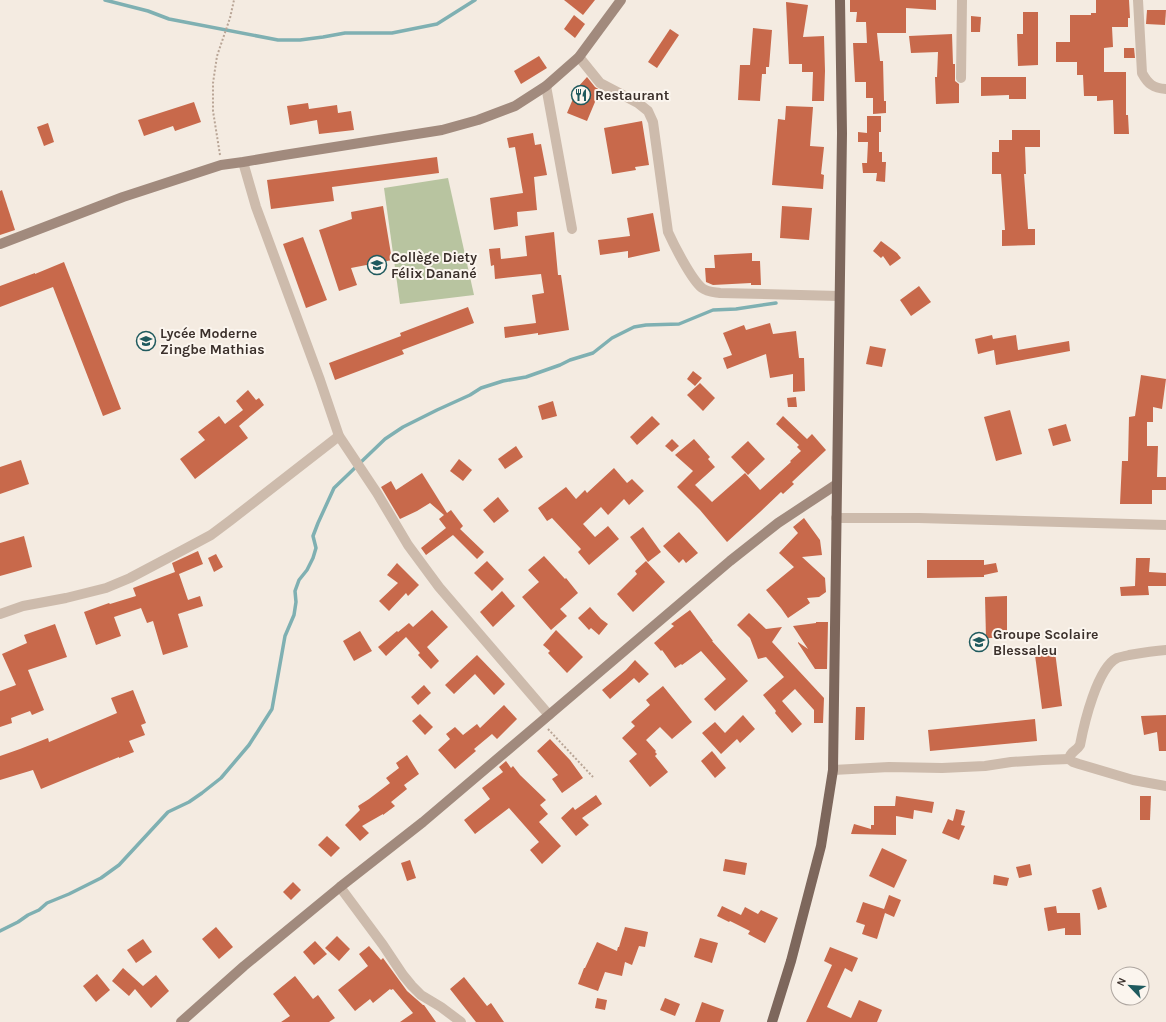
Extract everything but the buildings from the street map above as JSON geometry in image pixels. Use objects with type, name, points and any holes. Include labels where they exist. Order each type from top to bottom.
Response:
[{"type":"main road","points":[[772,1022],[791,960],[821,846],[833,770],[842,133],[840,0]]},
{"type":"street","points":[[0,244],[123,197],[221,164],[243,162],[442,130],[478,120],[515,106],[546,86],[579,57],[621,0]]},
{"type":"street","points":[[961,78],[962,0]]},
{"type":"street","points":[[1138,0],[1142,73],[1147,82],[1150,84],[1159,89],[1166,89]]},
{"type":"street","points":[[579,57],[600,84],[638,103],[648,111],[653,122],[668,232],[694,279],[702,288],[711,292],[720,293],[839,296]]},
{"type":"street","points":[[546,86],[572,229]]},
{"type":"street","points":[[243,162],[256,206],[339,436],[377,493],[408,545],[439,587],[549,715]]},
{"type":"street","points":[[0,614],[23,606],[66,598],[106,588],[130,578],[211,534],[339,436]]},
{"type":"street","points":[[181,1022],[244,966],[422,822],[759,537],[837,484]]},
{"type":"street","points":[[836,518],[919,518],[1166,525]]},
{"type":"street","points":[[1069,759],[1070,754],[1080,745],[1090,702],[1103,674],[1111,663],[1118,658],[1144,652],[1166,650]]},
{"type":"street","points":[[833,770],[985,766],[1017,761],[1069,759],[1073,762],[1133,780],[1166,786]]},
{"type":"street","points":[[340,887],[412,986],[461,1022]]},
{"type":"path","points":[[221,164],[213,111],[213,83],[217,56],[230,18],[234,0]]},
{"type":"path","points":[[541,722],[593,777]]},
{"type":"green space","points":[[448,178],[474,295],[400,304],[384,188]]},
{"type":"waterway","points":[[105,0],[148,11],[169,19],[278,40],[300,40],[345,33],[392,33],[437,24],[475,0]]},
{"type":"waterway","points":[[0,931],[39,910],[47,903],[101,878],[119,865],[168,812],[189,802],[221,778],[249,745],[272,709],[285,636],[294,615],[296,602],[295,591],[299,580],[307,570],[313,558],[316,548],[313,536],[318,523],[334,488],[385,439],[403,427],[470,395],[481,388],[503,381],[526,377],[593,353],[612,338],[634,327],[679,324],[713,310],[736,309],[776,303]]},
{"type":"place","name":"Restaurant","points":[[581,95]]},
{"type":"place","name":"Collège Diety Félix Danané","points":[[377,265]]},
{"type":"place","name":"Lycée Moderne Zingbe Mathias","points":[[146,341]]},
{"type":"place","name":"Groupe Scolaire Blessaleu","points":[[979,642]]}]
